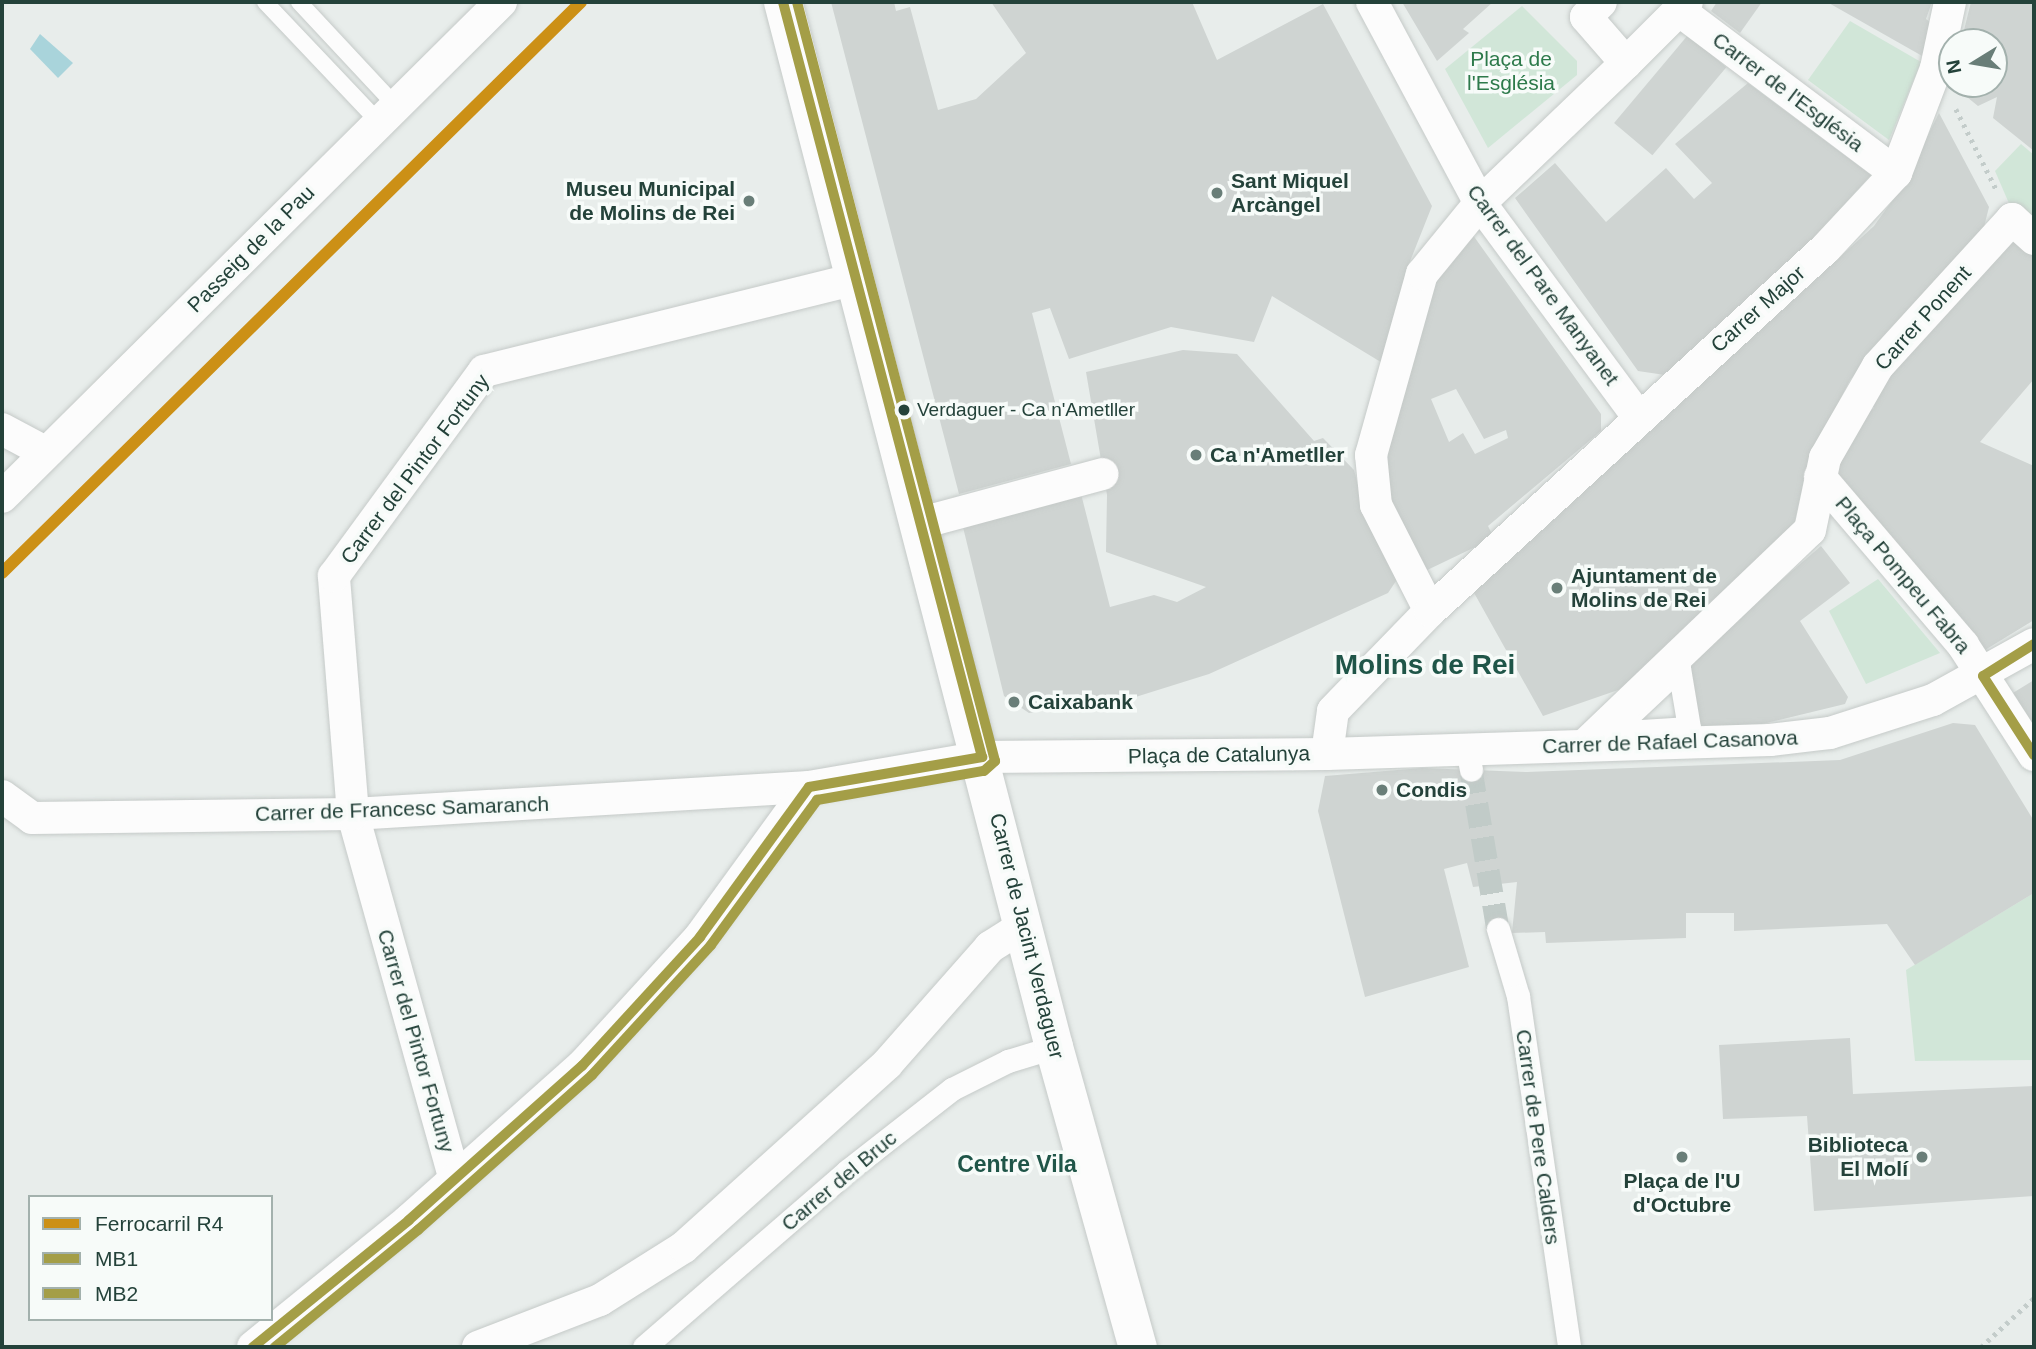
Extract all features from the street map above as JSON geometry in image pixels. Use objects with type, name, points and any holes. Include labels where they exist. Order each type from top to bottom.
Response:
[{"type":"main road","name":"Carrer de Jacint Verdaguer","points":[[783,2],[982,757],[1054,1046],[1138,1347]]},
{"type":"street","name":"Passeig de la Pau","points":[[2,497],[501,2]]},
{"type":"street","name":"Carrer del Pare Manyanet","points":[[1372,2],[1480,203],[1639,418]]},
{"type":"street","points":[[1601,2],[1586,17],[1626,63]]},
{"type":"street","name":"Carrer Major","points":[[1484,564],[1826,248],[1896,173],[1936,68],[1950,2]]},
{"type":"street","points":[[1430,611],[1376,505],[1371,455],[1422,274],[1480,203],[1684,6]]},
{"type":"street","name":"Carrer de l'Església","points":[[1684,6],[1896,173]]},
{"type":"street","name":"Carrer Ponent","points":[[1587,743],[1810,530],[1820,477],[1833,440],[1878,366],[2027,223]]},
{"type":"street","name":"Carrer del Pintor Fortuny","points":[[455,1180],[353,814],[334,576],[484,371],[855,279]]},
{"type":"street","points":[[2,429],[45,452]]},
{"type":"street","points":[[921,523],[1103,474]]},
{"type":"street","name":"Plaça Pompeu Fabra","points":[[1820,477],[1963,645],[2034,755]]},
{"type":"street","name":"Plaça de Catalunya","points":[[809,787],[982,757],[1327,754],[1333,711],[1430,611],[1484,564]]},
{"type":"street","name":"Carrer de Rafael Casanova","points":[[1327,754],[1469,759],[1587,743],[1770,740],[1830,733],[1933,700],[1983,676],[2034,644]]},
{"type":"street","points":[[253,1347],[455,1180],[582,1066],[700,937],[809,787]]},
{"type":"street","name":"Carrer de Francesc Samaranch","points":[[4,799],[32,818],[353,814],[809,787]]},
{"type":"street","points":[[478,1347],[612,1294],[684,1247],[887,1064],[957,981],[990,947],[1025,925]]},
{"type":"street","name":"Carrer de Pere Calders","points":[[1498,929],[1518,996],[1569,1347]]},
{"type":"street","points":[[957,981],[958,959],[982,936]]},
{"type":"street","name":"Carrer del Bruc","points":[[643,1347],[847,1171],[952,1089],[1008,1061],[1054,1046]]},
{"type":"lane","points":[[265,2],[387,114]]},
{"type":"lane","points":[[299,2],[387,114]]},
{"type":"path","points":[[1936,68],[2027,223]]},
{"type":"path","points":[[1980,1347],[2034,1298]]},
{"type":"green space","name":"Plaça de l'Església","points":[[1522,6],[1577,61],[1577,75],[1488,148],[1445,69]]},
{"type":"green space","points":[[1850,21],[1921,62],[1889,140],[1808,80]]},
{"type":"green space","points":[[2021,144],[2034,155],[2034,226],[2011,208],[1995,171]]},
{"type":"green space","points":[[1878,579],[1940,653],[1866,684],[1829,611]]},
{"type":"green space","points":[[2034,893],[2034,1060],[1915,1061],[1906,970]]},
{"type":"water","points":[[40,34],[73,63],[58,78],[30,49]]},
{"type":"building","name":"Sant Miquel Arcàngel","points":[[831,2],[894,2],[896,11],[910,7],[938,110],[976,99],[1026,53],[991,2],[1192,2],[1217,60],[1323,4],[1432,206],[1405,274],[1417,278],[1389,367],[1272,296],[1254,342],[1171,327],[1069,359],[1050,308],[1032,313],[1071,464],[959,494]]},
{"type":"building","points":[[1402,2],[1493,2],[1463,29],[1469,33],[1437,61]]},
{"type":"building","points":[[1717,2],[1762,2],[1740,33],[1711,11]]},
{"type":"building","points":[[1827,2],[1932,2],[1926,19],[1931,23],[1924,57]]},
{"type":"building","points":[[1971,2],[2034,2],[2034,151],[1993,118],[1997,98],[2008,98],[2008,28],[1964,28]]},
{"type":"building","points":[[1688,35],[1726,67],[1652,155],[1614,123]]},
{"type":"building","points":[[1748,83],[1871,175],[1807,246],[1665,375],[1638,371],[1515,198],[1555,163],[1606,222],[1666,168],[1694,199],[1712,183],[1675,144]]},
{"type":"building","points":[[1968,98],[1995,98],[1978,106]]},
{"type":"building","points":[[1939,113],[1989,207],[1982,235],[1850,380],[1808,462],[1793,530],[1621,689],[1543,716],[1473,591],[1874,226],[1902,187]]},
{"type":"building","points":[[1470,231],[1601,414],[1601,431],[1488,526],[1494,538],[1421,573],[1386,492],[1389,437],[1427,284]],"holes":[[[1456,389],[1484,439],[1506,430],[1508,438],[1475,454],[1463,433],[1449,442],[1431,399]]]},
{"type":"building","points":[[2012,237],[2034,257],[2034,379],[1980,442],[2034,466],[2034,620],[1985,650],[1833,477],[1858,420],[1874,408],[1870,404],[1887,379]]},
{"type":"building","points":[[1183,350],[1237,354],[1314,441],[1323,438],[1354,470],[1361,496],[1400,575],[1388,593],[1209,674],[1110,705],[1109,700],[1029,713],[1004,696],[962,523],[1080,490],[1110,607],[1154,595],[1177,602],[1206,587],[1106,552],[1107,495],[1086,372]]},
{"type":"building","points":[[1821,546],[1850,583],[1800,621],[1848,697],[1845,704],[1762,724],[1689,728],[1679,668]]},
{"type":"building","points":[[2034,680],[2034,738],[2008,696]]},
{"type":"building","points":[[1953,723],[1975,725],[2034,821],[2034,893],[1915,965],[1887,924],[1734,931],[1734,913],[1686,913],[1686,938],[1546,943],[1545,932],[1512,933],[1517,882],[1473,887],[1467,863],[1444,869],[1469,967],[1365,997],[1318,811],[1325,776],[1422,768],[1527,772],[1840,760]]},
{"type":"building","name":"Biblioteca El Molí","points":[[1850,1038],[1853,1094],[2034,1086],[2034,1196],[1814,1211],[1807,1116],[1723,1119],[1719,1045]]},
{"type":"tunnel","points":[[1471,770],[1498,929]]},
{"type":"rail line","name":"R4","points":[[2,573],[581,2]]},
{"type":"transit line","name":"MB1","points":[[253,1347],[409,1220],[582,1066],[700,937],[809,787],[982,757],[783,2]]},
{"type":"transit line","name":"MB2","points":[[275,1347],[418,1230],[592,1075],[711,945],[817,800],[984,771],[995,761],[797,2]]},
{"type":"transit line","name":"MB1","points":[[2034,644],[1983,676],[2034,755]]},
{"type":"place","name":"Sant Miquel Arcàngel","points":[[1217,193]]},
{"type":"place","name":"Museu Municipal de Molins de Rei","points":[[749,201]]},
{"type":"place","name":"Verdaguer - Ca n'Ametller","points":[[904,410]]},
{"type":"place","name":"Ca n'Ametller","points":[[1196,455]]},
{"type":"place","name":"Ajuntament de Molins de Rei","points":[[1557,588]]},
{"type":"place","name":"Caixabank","points":[[1014,702]]},
{"type":"place","name":"Condis","points":[[1382,790]]},
{"type":"place","name":"Plaça de l'U d'Octubre","points":[[1682,1157]]},
{"type":"place","name":"Biblioteca El Molí","points":[[1922,1157]]},
{"type":"district","name":"Molins de Rei","points":[[1425,665]]},
{"type":"district","name":"Centre Vila","points":[[1017,1164]]}]
